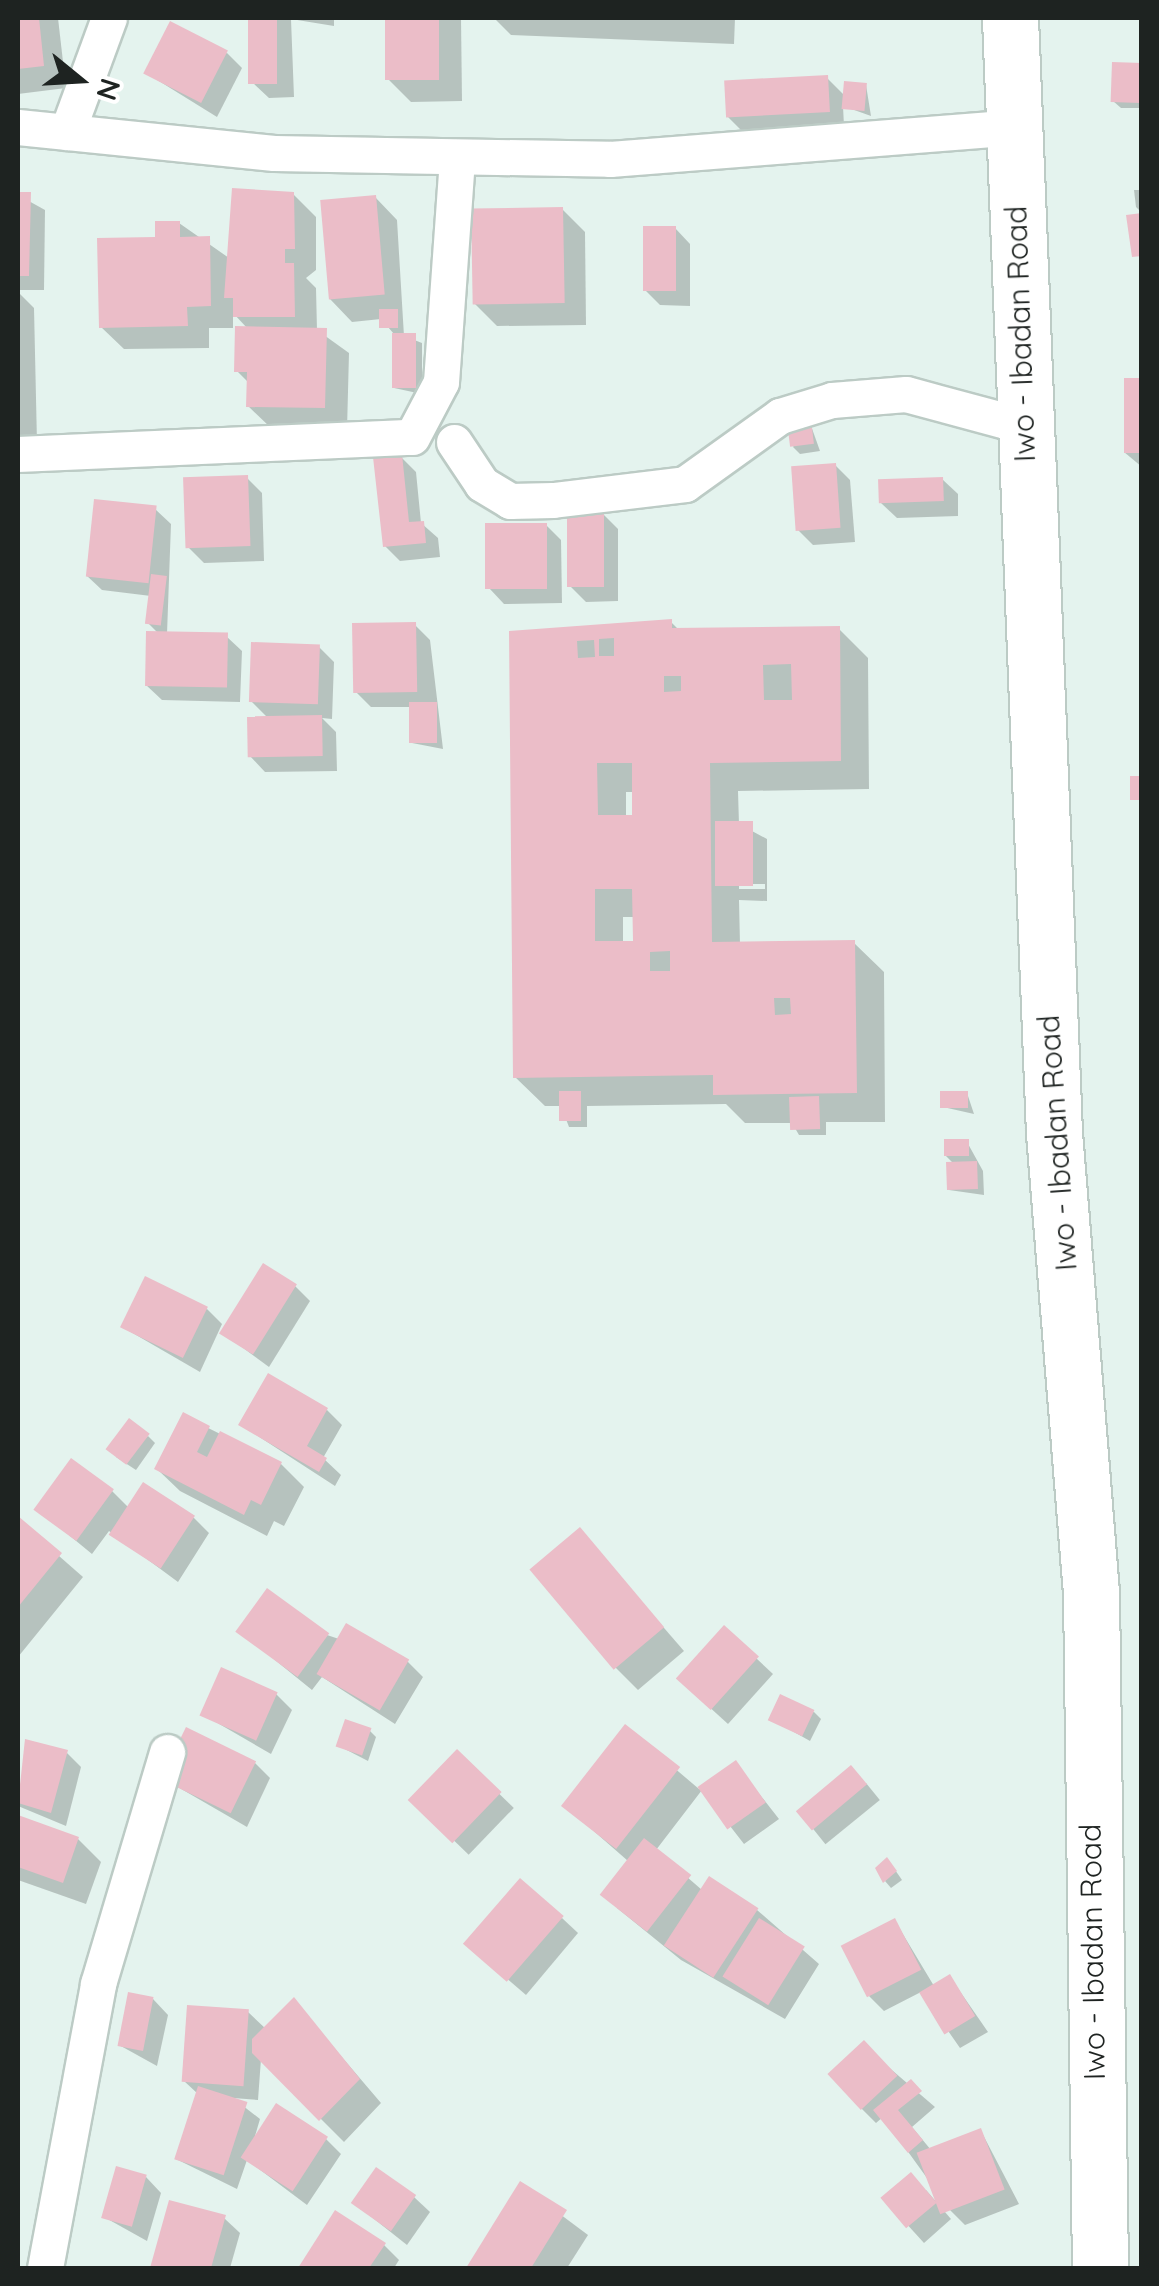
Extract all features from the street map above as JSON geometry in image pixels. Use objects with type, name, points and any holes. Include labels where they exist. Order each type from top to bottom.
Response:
[{"type":"main road","name":"Iwo - Ibadan Road","points":[[1010,18],[1021,424],[1054,1133],[1091,1592],[1100,2268]]},
{"type":"street","points":[[67,132],[108,18]]},
{"type":"street","points":[[18,127],[457,158],[728,153],[1014,127]]},
{"type":"street","points":[[18,454],[412,438],[441,382],[457,158]]},
{"type":"street","points":[[454,442],[482,484],[510,501],[553,500],[685,484],[780,416],[832,400],[906,394],[1021,424]]},
{"type":"street","points":[[46,2268],[98,1984],[167,1752]]},
{"type":"building","points":[[18,18],[39,18],[44,66],[18,69]]},
{"type":"building","points":[[248,18],[277,18],[277,84],[248,84]]},
{"type":"building","points":[[385,18],[439,18],[439,80],[385,80]]},
{"type":"building","points":[[170,21],[228,51],[201,103],[143,74]]},
{"type":"building","points":[[1112,62],[1142,63],[1141,103],[1111,102]]},
{"type":"building","points":[[828,75],[830,112],[726,117],[724,80]]},
{"type":"building","points":[[844,81],[867,83],[864,111],[842,109]]},
{"type":"building","points":[[232,188],[294,192],[295,249],[285,249],[285,263],[294,263],[295,317],[233,317],[233,298],[224,298]]},
{"type":"building","points":[[18,192],[31,192],[29,276],[18,276]]},
{"type":"building","points":[[376,195],[385,295],[329,300],[320,200]]},
{"type":"building","points":[[563,207],[565,303],[473,305],[471,209]]},
{"type":"building","points":[[1142,213],[1142,256],[1132,257],[1126,215]]},
{"type":"building","points":[[155,221],[180,221],[180,237],[210,236],[211,306],[187,307],[188,326],[99,328],[97,238],[155,237]]},
{"type":"building","points":[[643,226],[676,226],[676,291],[643,291]]},
{"type":"building","points":[[379,309],[398,309],[398,328],[379,328]]},
{"type":"building","points":[[235,326],[327,328],[325,408],[246,407],[247,372],[234,372]]},
{"type":"building","points":[[392,333],[416,333],[416,388],[392,388]]},
{"type":"building","points":[[1124,378],[1142,378],[1142,453],[1124,453]]},
{"type":"building","points":[[811,420],[814,444],[790,447],[787,423]]},
{"type":"building","points":[[402,454],[409,522],[424,521],[426,543],[383,547],[373,457]]},
{"type":"building","points":[[836,463],[841,528],[796,531],[791,466]]},
{"type":"building","points":[[248,475],[250,546],[186,548],[183,477]]},
{"type":"building","points":[[943,477],[944,501],[879,503],[878,479]]},
{"type":"building","points":[[94,499],[157,506],[149,583],[86,577]]},
{"type":"building","points":[[567,511],[604,511],[604,587],[567,587]]},
{"type":"building","points":[[485,523],[547,523],[547,589],[485,589]]},
{"type":"building","points":[[151,574],[167,576],[161,626],[145,624]]},
{"type":"building","points":[[672,619],[672,628],[840,626],[841,761],[710,763],[712,942],[855,940],[857,1093],[713,1095],[713,1075],[513,1078],[509,631]],"holes":[[[614,638],[614,656],[599,656],[599,639]],[[594,640],[595,657],[578,658],[577,641]],[[791,664],[792,700],[764,700],[763,665]],[[664,676],[681,676],[681,691],[664,692]],[[597,763],[632,763],[632,815],[598,815]],[[595,889],[632,889],[633,941],[595,941]],[[670,951],[670,971],[650,971],[650,952]],[[774,998],[790,998],[791,1014],[775,1015]]]},
{"type":"building","points":[[416,622],[417,692],[353,693],[352,623]]},
{"type":"building","points":[[146,631],[228,632],[227,687],[145,686]]},
{"type":"building","points":[[251,642],[320,644],[318,704],[249,702]]},
{"type":"building","points":[[409,702],[437,702],[437,743],[409,743]]},
{"type":"building","points":[[322,715],[323,756],[248,757],[247,716]]},
{"type":"building","points":[[1130,776],[1142,776],[1142,800],[1130,800]]},
{"type":"building","points":[[715,821],[753,821],[753,886],[715,886]]},
{"type":"building","points":[[559,1091],[581,1091],[581,1121],[559,1121]]},
{"type":"building","points":[[940,1091],[968,1091],[968,1108],[940,1108]]},
{"type":"building","points":[[819,1096],[820,1129],[790,1130],[789,1097]]},
{"type":"building","points":[[944,1139],[969,1139],[969,1156],[944,1156]]},
{"type":"building","points":[[977,1161],[978,1189],[947,1190],[946,1162]]},
{"type":"building","points":[[263,1263],[297,1284],[253,1355],[219,1333]]},
{"type":"building","points":[[145,1276],[208,1307],[183,1358],[120,1327]]},
{"type":"building","points":[[268,1373],[328,1408],[307,1446],[327,1458],[319,1472],[238,1425]]},
{"type":"building","points":[[183,1412],[210,1426],[197,1452],[207,1457],[220,1431],[282,1462],[261,1505],[251,1500],[244,1515],[154,1469]]},
{"type":"building","points":[[129,1418],[150,1434],[126,1465],[106,1449]]},
{"type":"building","points":[[71,1458],[114,1489],[76,1541],[33,1510]]},
{"type":"building","points":[[143,1482],[195,1516],[161,1569],[109,1535]]},
{"type":"building","points":[[18,1516],[62,1553],[18,1607]]},
{"type":"building","points":[[580,1527],[664,1627],[614,1670],[529,1569]]},
{"type":"building","points":[[267,1588],[329,1633],[298,1677],[235,1632]]},
{"type":"building","points":[[346,1623],[409,1660],[380,1711],[316,1674]]},
{"type":"building","points":[[724,1625],[759,1656],[711,1710],[676,1679]]},
{"type":"building","points":[[221,1667],[278,1692],[256,1741],[199,1715]]},
{"type":"building","points":[[780,1694],[814,1710],[802,1736],[768,1720]]},
{"type":"building","points":[[345,1719],[371,1728],[362,1756],[336,1746]]},
{"type":"building","points":[[625,1724],[680,1767],[616,1849],[561,1806]]},
{"type":"building","points":[[186,1727],[256,1761],[231,1813],[161,1779]]},
{"type":"building","points":[[25,1739],[68,1750],[51,1813],[18,1803]]},
{"type":"building","points":[[457,1749],[502,1792],[452,1843],[408,1800]]},
{"type":"building","points":[[736,1760],[766,1803],[727,1830],[697,1787]]},
{"type":"building","points":[[851,1765],[867,1784],[812,1830],[796,1811]]},
{"type":"building","points":[[18,1815],[79,1837],[63,1883],[18,1867]]},
{"type":"building","points":[[644,1838],[691,1875],[647,1932],[600,1895]]},
{"type":"building","points":[[887,1857],[897,1871],[883,1883],[875,1868]]},
{"type":"building","points":[[709,1876],[758,1908],[713,1978],[664,1946]]},
{"type":"building","points":[[520,1878],[564,1916],[507,1982],[463,1944]]},
{"type":"building","points":[[759,1918],[805,1947],[768,2005],[722,1977]]},
{"type":"building","points":[[895,1918],[921,1970],[867,1997],[841,1946]]},
{"type":"building","points":[[950,1974],[975,2016],[944,2035],[919,1993]]},
{"type":"building","points":[[128,1992],[154,1997],[143,2051],[118,2046]]},
{"type":"building","points":[[294,1997],[360,2079],[319,2121],[252,2053],[252,2039]]},
{"type":"building","points":[[187,2005],[249,2009],[243,2086],[182,2082]]},
{"type":"building","points":[[864,2040],[897,2076],[861,2110],[827,2074]]},
{"type":"building","points":[[911,2079],[922,2091],[898,2110],[923,2140],[908,2153],[873,2110]]},
{"type":"building","points":[[198,2086],[247,2102],[224,2175],[174,2159]]},
{"type":"building","points":[[276,2103],[328,2137],[293,2191],[241,2158]]},
{"type":"building","points":[[981,2128],[1005,2190],[940,2214],[917,2153]]},
{"type":"building","points":[[116,2166],[147,2175],[132,2227],[101,2218]]},
{"type":"building","points":[[376,2167],[416,2195],[391,2231],[351,2203]]},
{"type":"building","points":[[911,2172],[937,2203],[906,2228],[880,2198]]},
{"type":"building","points":[[520,2181],[567,2210],[531,2268],[466,2268]]},
{"type":"building","points":[[169,2200],[226,2215],[211,2268],[150,2268]]},
{"type":"building","points":[[335,2210],[386,2243],[369,2268],[298,2268]]}]
